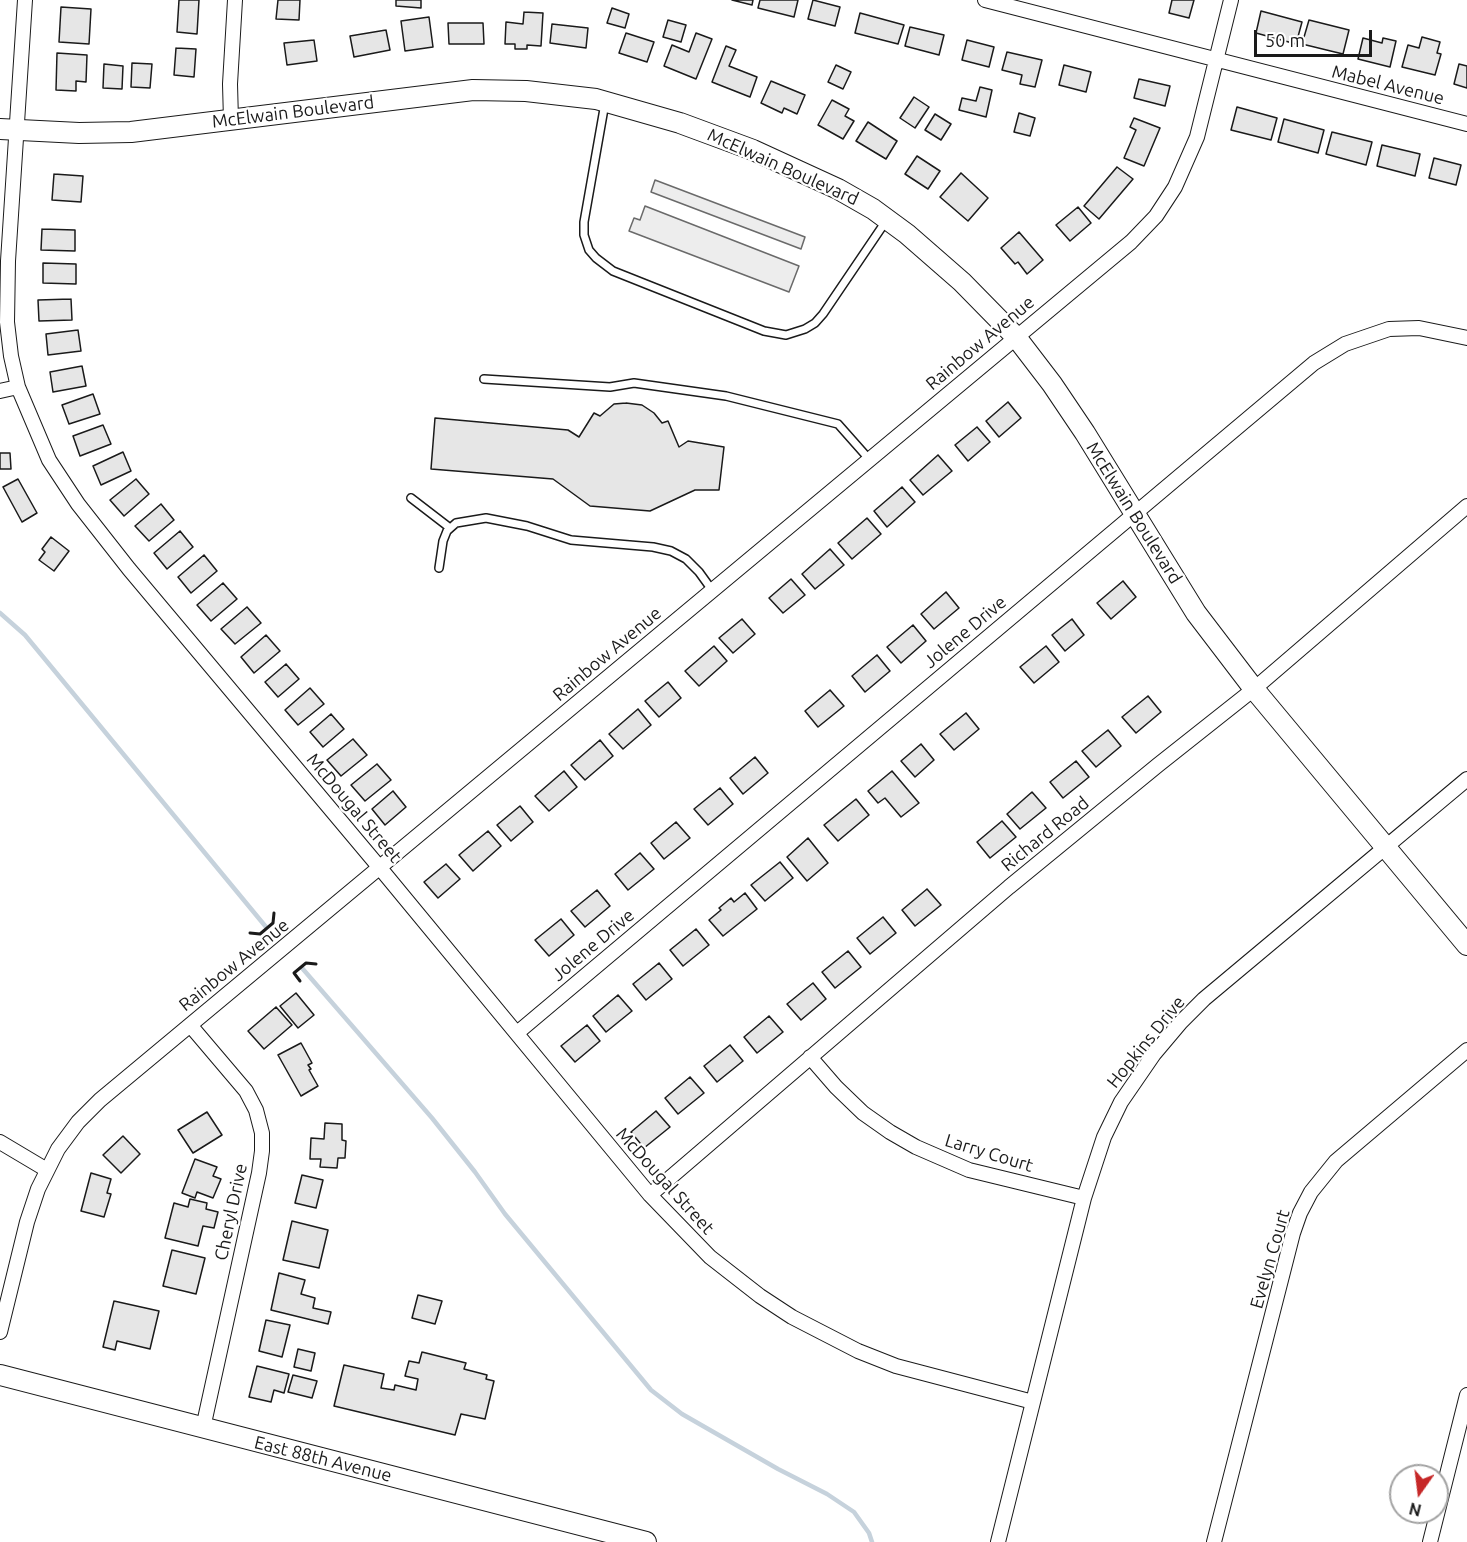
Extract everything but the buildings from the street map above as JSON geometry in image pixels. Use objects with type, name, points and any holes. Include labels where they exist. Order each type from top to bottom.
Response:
[{"type":"street","name":"McDougal Street","points":[[25,0],[8,130],[7,322],[18,387],[50,460],[78,504],[129,569],[650,1195],[690,1238],[734,1277],[760,1296],[813,1329],[858,1351],[896,1366],[1033,1402]]},
{"type":"street","points":[[231,120],[230,84],[235,0]]},
{"type":"street","name":"Mabel Avenue","points":[[985,0],[1467,124]]},
{"type":"street","name":"Rainbow Avenue","points":[[0,1332],[27,1222],[38,1189],[58,1149],[78,1122],[100,1100],[1131,242],[1156,216],[1175,187],[1197,137],[1231,0]]},
{"type":"street","name":"McElwain Boulevard","points":[[8,130],[131,132],[473,90],[526,91],[605,101],[681,123],[753,150],[838,189],[887,219],[962,282],[1016,337],[1052,384],[1085,433],[1196,613],[1254,689],[1467,945]]},
{"type":"street","name":"Jolene Drive","points":[[517,1033],[1314,363],[1346,344],[1389,329],[1419,328],[1467,338]]},
{"type":"street","points":[[0,391],[18,387]]},
{"type":"street","name":"Richard Road","points":[[650,1195],[1035,866],[1254,689],[1467,506]]},
{"type":"street","name":"Hopkins Drive","points":[[998,1542],[1084,1198],[1104,1137],[1121,1102],[1143,1069],[1181,1022],[1204,999],[1467,779]]},
{"type":"street","name":"Cheryl Drive","points":[[190,1025],[246,1091],[256,1110],[262,1132],[262,1151],[258,1173],[203,1428]]},
{"type":"street","name":"Evelyn Court","points":[[1214,1542],[1293,1233],[1311,1192],[1336,1161],[1467,1050]]},
{"type":"street","name":"Larry Court","points":[[810,1057],[863,1113],[916,1147],[969,1170],[1084,1198]]},
{"type":"street","points":[[0,1142],[47,1170]]},
{"type":"street","name":"East 88th Avenue","points":[[0,1375],[646,1542]]},
{"type":"street","points":[[1430,1542],[1467,1395]]},
{"type":"lane","points":[[605,101],[584,222],[584,235],[589,250],[613,271],[764,332],[786,335],[805,329],[823,314],[887,219]]},
{"type":"lane","points":[[484,380],[609,387],[634,383],[726,396],[838,424],[869,459]]},
{"type":"lane","points":[[411,498],[450,528]]},
{"type":"lane","points":[[439,568],[443,541],[450,528],[456,523],[486,518],[527,526],[571,540],[653,547],[670,551],[686,559],[712,590]]},
{"type":"shaded area","points":[[655,180],[805,237],[801,249],[651,192]]},
{"type":"shaded area","points":[[645,206],[799,266],[789,292],[629,231],[634,218],[640,220]]},
{"type":"waterway","points":[[0,613],[25,635],[266,927]]},
{"type":"waterway","points":[[302,968],[432,1118],[505,1214],[651,1390],[682,1414],[827,1494],[854,1512],[869,1533],[872,1542]]},
{"type":"wall","points":[[250,933],[260,934],[273,923],[274,913]]},
{"type":"wall","points":[[300,981],[294,973],[306,963],[316,964]]}]
